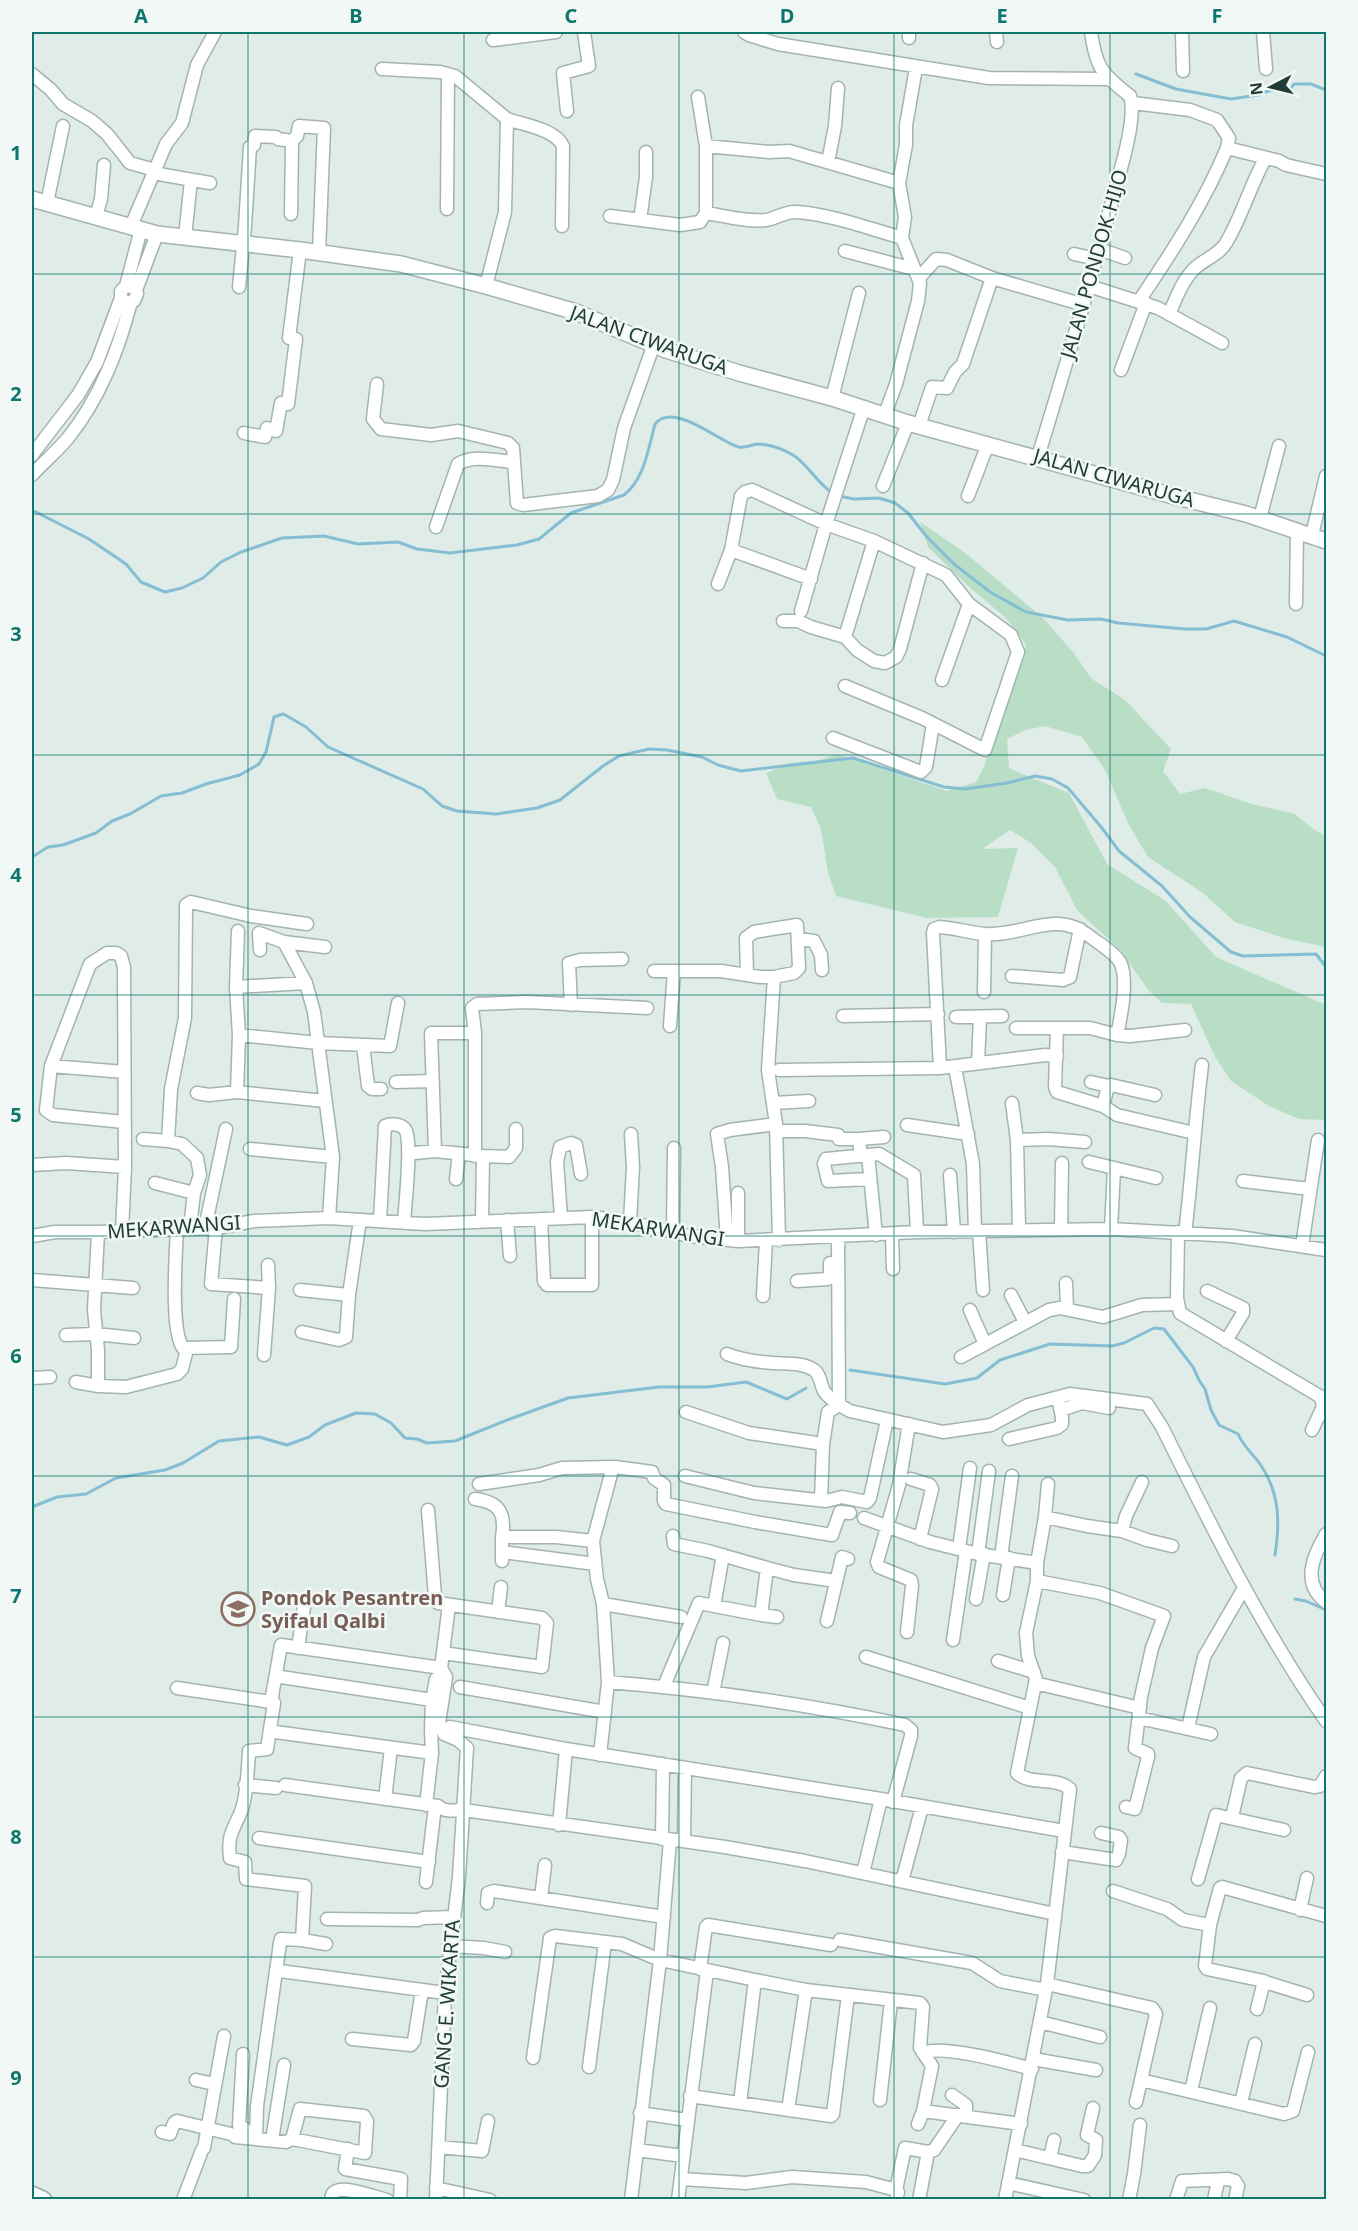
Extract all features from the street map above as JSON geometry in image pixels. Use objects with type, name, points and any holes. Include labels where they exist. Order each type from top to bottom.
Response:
[{"type":"main road","points":[[32,2195],[43,2199]]},
{"type":"street","points":[[32,455],[78,395],[97,362],[126,300],[136,297],[131,288],[136,228],[154,172],[166,144],[182,123],[197,65],[215,32]]},
{"type":"street","points":[[493,40],[556,32]]},
{"type":"street","points":[[567,111],[563,73],[589,66],[584,32]]},
{"type":"street","points":[[744,32],[778,44],[989,78],[1108,79]]},
{"type":"street","points":[[1091,32],[1095,59],[1108,79],[1130,96],[1132,103],[1190,110],[1217,120],[1229,138],[1227,148],[1205,195],[1142,302],[1122,369]]},
{"type":"street","points":[[1182,32],[1183,71]]},
{"type":"street","points":[[1263,32],[1266,69]]},
{"type":"street","points":[[885,414],[896,384],[918,301],[916,274],[902,238],[904,217],[899,183],[916,68]]},
{"type":"street","points":[[382,69],[448,74],[462,80],[507,119],[552,134],[560,139],[563,146],[562,226]]},
{"type":"street","points":[[32,74],[63,104],[92,121],[107,134],[130,163],[154,172],[210,183]]},
{"type":"street","points":[[447,209],[448,74]]},
{"type":"street","points":[[828,162],[835,126],[838,88]]},
{"type":"street","points":[[610,216],[680,225],[700,222],[706,213],[706,146],[698,97]]},
{"type":"street","name":"JALAN PONDOK HIJO","points":[[1038,457],[1084,306],[1125,151],[1132,103]]},
{"type":"street","points":[[486,286],[505,212],[507,119]]},
{"type":"street","points":[[47,203],[63,126]]},
{"type":"street","points":[[291,214],[292,141],[297,136],[299,126],[324,128],[319,252]]},
{"type":"street","points":[[239,287],[250,147],[254,145],[255,136],[276,136],[278,139],[292,141]]},
{"type":"street","points":[[706,146],[769,152],[789,151],[899,183]]},
{"type":"street","points":[[1227,148],[1326,174]]},
{"type":"street","points":[[640,220],[646,177],[646,152]]},
{"type":"street","points":[[1169,314],[1181,288],[1193,270],[1225,246],[1244,210],[1251,185],[1265,159]]},
{"type":"street","points":[[96,216],[101,199],[104,165]]},
{"type":"street","points":[[185,237],[191,180]]},
{"type":"street","name":"JALAN CIWARUGA","points":[[32,199],[157,234],[319,252],[401,264],[486,286],[576,312],[666,350],[739,373],[864,407],[913,424],[1260,518],[1326,541]]},
{"type":"street","points":[[706,213],[762,220],[775,218],[786,212],[798,212],[836,219],[902,238]]},
{"type":"street","points":[[131,288],[157,234]]},
{"type":"street","points":[[244,433],[265,437],[267,428],[276,431],[281,403],[288,404],[296,339],[289,338],[300,250]]},
{"type":"street","points":[[845,251],[916,274]]},
{"type":"street","points":[[1074,254],[1125,258]]},
{"type":"street","points":[[916,274],[936,259],[947,260],[992,278],[1084,306]]},
{"type":"street","points":[[883,486],[932,387],[947,388],[955,372],[963,364],[992,278]]},
{"type":"street","points":[[1089,286],[1142,302],[1222,343]]},
{"type":"street","points":[[832,398],[859,293]]},
{"type":"street","points":[[32,475],[68,438],[109,370],[126,300]]},
{"type":"street","points":[[377,384],[373,419],[381,429],[431,435],[458,431],[508,442],[513,448],[515,498],[520,505],[598,496],[608,489],[613,480],[624,428],[654,344]]},
{"type":"street","points":[[801,611],[864,407]]},
{"type":"street","points":[[968,496],[988,444]]},
{"type":"street","points":[[1260,518],[1279,446]]},
{"type":"street","points":[[436,526],[458,464],[466,459],[514,462]]},
{"type":"street","points":[[1296,604],[1305,533],[1326,476]]},
{"type":"street","points":[[718,584],[731,550],[741,496],[752,490],[826,524],[874,541],[946,575],[969,604],[1011,635],[1018,652],[984,750],[933,724],[845,686]]},
{"type":"street","points":[[845,637],[874,541]]},
{"type":"street","points":[[731,550],[811,579]]},
{"type":"street","points":[[783,621],[798,621],[845,637],[857,650],[874,661],[885,663],[893,660],[900,649],[923,563]]},
{"type":"street","points":[[942,680],[969,604]]},
{"type":"street","points":[[833,738],[921,772],[926,768],[933,724]]},
{"type":"street","points":[[168,1141],[171,1089],[184,1018],[186,905],[191,902],[251,916],[307,924]]},
{"type":"street","points":[[940,1068],[934,929],[940,927],[985,934],[1008,933],[1052,924],[1071,925],[1080,929],[1116,956],[1121,963],[1123,979],[1121,1014],[1116,1035]]},
{"type":"street","points":[[654,971],[721,971],[747,975],[774,977],[797,971],[799,968],[797,925],[749,934],[747,938],[747,975]]},
{"type":"street","points":[[1012,976],[1063,980],[1070,977],[1080,929]]},
{"type":"street","points":[[237,1092],[238,931]]},
{"type":"street","points":[[260,950],[259,933],[284,942],[325,947]]},
{"type":"street","points":[[984,992],[985,934]]},
{"type":"street","points":[[798,939],[814,941],[821,955],[822,970]]},
{"type":"street","points":[[284,942],[306,982],[314,1012],[333,1157],[328,1218]]},
{"type":"street","points":[[122,1231],[124,1167],[124,1122],[124,1071],[124,967],[121,956],[116,953],[107,953],[90,964],[51,1066],[46,1110],[50,1114],[124,1122]]},
{"type":"street","points":[[572,1005],[569,963],[580,960],[622,959]]},
{"type":"street","points":[[670,1026],[674,970]]},
{"type":"street","points":[[763,1296],[772,1240],[776,1128],[768,1070],[774,977]]},
{"type":"street","points":[[236,987],[306,982]]},
{"type":"street","points":[[482,1221],[475,1032],[472,1008],[477,1004],[527,1002],[647,1008]]},
{"type":"street","points":[[239,1035],[318,1043],[390,1046],[399,1003]]},
{"type":"street","points":[[843,1016],[938,1014]]},
{"type":"street","points":[[956,1017],[1002,1016]]},
{"type":"street","points":[[978,1063],[980,1017]]},
{"type":"street","points":[[1016,1028],[1099,1029],[1116,1035],[1131,1036],[1185,1030]]},
{"type":"street","points":[[1057,1028],[1055,1087],[1057,1092],[1103,1106],[1117,1115],[1190,1132],[1194,1135]]},
{"type":"street","points":[[435,1151],[431,1033],[475,1032]]},
{"type":"street","points":[[363,1045],[368,1086],[372,1089],[381,1089]]},
{"type":"street","points":[[779,1070],[940,1068],[1045,1055],[1057,1056]]},
{"type":"street","points":[[1202,1065],[1191,1187],[1182,1232],[1178,1304],[1180,1313],[1321,1397],[1323,1407],[1312,1430]]},
{"type":"street","points":[[51,1066],[124,1071]]},
{"type":"street","points":[[955,1067],[973,1164],[983,1290]]},
{"type":"street","points":[[396,1082],[434,1081]]},
{"type":"street","points":[[1091,1082],[1155,1095]]},
{"type":"street","points":[[1103,1106],[1108,1086]]},
{"type":"street","points":[[197,1093],[209,1095],[237,1092],[325,1101]]},
{"type":"street","points":[[773,1103],[808,1101]]},
{"type":"street","points":[[1012,1103],[1017,1140],[1019,1229]]},
{"type":"street","points":[[380,1221],[385,1126],[392,1124],[403,1127],[406,1132],[408,1154],[404,1223]]},
{"type":"street","points":[[907,1125],[968,1134]]},
{"type":"street","points":[[416,1153],[435,1151],[509,1157],[516,1148],[516,1128]]},
{"type":"street","points":[[733,1241],[717,1134],[730,1130],[776,1128],[838,1135],[839,1139],[884,1137]]},
{"type":"street","points":[[226,1130],[210,1228],[211,1284],[269,1288]]},
{"type":"street","points":[[630,1222],[633,1167],[631,1134]]},
{"type":"street","points":[[143,1139],[182,1144],[197,1158],[200,1175],[194,1193],[190,1227]]},
{"type":"street","points":[[859,1139],[870,1179],[876,1235]]},
{"type":"street","points":[[1017,1140],[1085,1142]]},
{"type":"street","points":[[1302,1246],[1318,1140]]},
{"type":"street","points":[[561,1217],[557,1162],[560,1147],[571,1143],[576,1145],[581,1174]]},
{"type":"street","points":[[673,1233],[674,1148]]},
{"type":"street","points":[[250,1149],[333,1157]]},
{"type":"street","points":[[456,1179],[459,1154]]},
{"type":"street","points":[[870,1179],[828,1181],[825,1160],[879,1155],[914,1175],[917,1232]]},
{"type":"street","points":[[1089,1162],[1156,1178]]},
{"type":"street","points":[[32,1165],[66,1163],[124,1167]]},
{"type":"street","points":[[1062,1163],[1062,1228]]},
{"type":"street","points":[[1111,1229],[1114,1168]]},
{"type":"street","points":[[950,1175],[954,1232]]},
{"type":"street","points":[[1243,1180],[1310,1190]]},
{"type":"street","points":[[155,1183],[194,1193]]},
{"type":"street","points":[[733,1241],[738,1194]]},
{"type":"street","points":[[541,1218],[544,1281],[547,1285],[592,1285],[592,1217]]},
{"type":"street","name":"MEKARWANGI","points":[[32,1236],[55,1232],[210,1228],[254,1221],[328,1218],[404,1223],[592,1217],[630,1222],[673,1233],[733,1241],[1062,1228],[1232,1236],[1326,1250]]},
{"type":"street","points":[[302,1332],[339,1340],[346,1337],[349,1295],[360,1220]]},
{"type":"street","points":[[507,1220],[510,1256]]},
{"type":"street","points":[[177,1228],[176,1318],[180,1343],[187,1349],[231,1347],[234,1299]]},
{"type":"street","points":[[98,1232],[94,1317],[98,1386]]},
{"type":"street","points":[[892,1234],[893,1269]]},
{"type":"street","points":[[798,1281],[830,1277],[834,1237]]},
{"type":"street","points":[[834,1237],[839,1405]]},
{"type":"street","points":[[264,1354],[269,1288],[268,1265]]},
{"type":"street","points":[[32,1280],[133,1288]]},
{"type":"street","points":[[1066,1284],[1067,1310]]},
{"type":"street","points":[[300,1290],[349,1295]]},
{"type":"street","points":[[1207,1291],[1243,1308],[1243,1313],[1226,1341]]},
{"type":"street","points":[[1011,1294],[1025,1322]]},
{"type":"street","points":[[961,1357],[1049,1310],[1067,1310],[1103,1317],[1142,1305],[1178,1304]]},
{"type":"street","points":[[970,1310],[985,1344]]},
{"type":"street","points":[[66,1335],[96,1334],[134,1338]]},
{"type":"street","points":[[76,1382],[126,1387],[177,1374],[182,1369],[187,1349]]},
{"type":"street","points":[[727,1354],[739,1359],[793,1364],[815,1371],[824,1391],[839,1405],[850,1411],[943,1432],[991,1425],[1028,1405],[1082,1403],[1109,1408]]},
{"type":"street","points":[[32,1378],[50,1377]]},
{"type":"street","points":[[1059,1404],[1070,1394],[1148,1404],[1244,1588],[1282,1655],[1326,1721]]},
{"type":"street","points":[[1009,1439],[1057,1428],[1062,1424],[1059,1404]]},
{"type":"street","points":[[821,1500],[823,1444],[828,1412],[839,1405]]},
{"type":"street","points":[[686,1412],[749,1433],[823,1444]]},
{"type":"street","points":[[685,1476],[754,1493],[821,1500],[842,1497],[867,1502],[870,1498],[887,1420]]},
{"type":"street","points":[[907,1632],[911,1581],[907,1577],[879,1567],[877,1562],[899,1485],[909,1424]]},
{"type":"street","points":[[479,1484],[539,1475],[562,1468],[615,1467],[652,1472],[654,1478],[664,1485],[666,1504],[754,1522],[832,1535],[840,1512],[850,1513]]},
{"type":"street","points":[[970,1468],[972,1552],[976,1599]]},
{"type":"street","points":[[953,1640],[989,1471]]},
{"type":"street","points":[[600,1755],[608,1682],[603,1604],[593,1541],[611,1474]]},
{"type":"street","points":[[1003,1595],[1012,1476]]},
{"type":"street","points":[[911,1479],[930,1485],[932,1489],[920,1539]]},
{"type":"street","points":[[1122,1531],[1126,1516],[1142,1482]]},
{"type":"street","points":[[1005,2199],[1046,1987],[1070,1789],[1064,1784],[1023,1778],[1017,1775],[1035,1677],[1028,1656],[1026,1633],[1037,1581],[1037,1563],[1048,1484]]},
{"type":"street","points":[[475,1499],[486,1500],[501,1512],[505,1522],[502,1556],[595,1564]]},
{"type":"street","points":[[429,1510],[435,1596],[438,1603],[545,1620],[547,1623],[542,1667],[443,1653]]},
{"type":"street","points":[[1045,1517],[1122,1531],[1172,1546]]},
{"type":"street","points":[[864,1518],[920,1539],[972,1552],[1037,1563]]},
{"type":"street","points":[[1326,1534],[1323,1549],[1311,1565],[1316,1590],[1326,1602]]},
{"type":"street","points":[[673,1536],[674,1544],[794,1575],[836,1581]]},
{"type":"street","points":[[502,1537],[556,1537],[593,1541]]},
{"type":"street","points":[[714,1606],[723,1555]]},
{"type":"street","points":[[827,1621],[842,1557],[848,1559]]},
{"type":"street","points":[[761,1616],[767,1568]]},
{"type":"street","points":[[1037,1581],[1100,1593],[1164,1616],[1152,1648],[1139,1713],[1135,1748],[1148,1754],[1148,1757],[1135,1809],[1126,1807]]},
{"type":"street","points":[[498,1612],[501,1587]]},
{"type":"street","points":[[1188,1728],[1204,1657],[1244,1588]]},
{"type":"street","points":[[664,1686],[699,1603],[761,1616],[777,1617]]},
{"type":"street","points":[[603,1604],[681,1617]]},
{"type":"street","points":[[426,1882],[433,1806],[432,1700],[443,1653],[449,1605]]},
{"type":"street","points":[[298,1648],[304,1607]]},
{"type":"street","points":[[713,1693],[723,1643]]},
{"type":"street","points":[[302,1940],[305,1886],[246,1879],[244,1862],[230,1858],[231,1829],[241,1812],[249,1751],[267,1749],[274,1703],[271,1702],[281,1645],[439,1674]]},
{"type":"street","points":[[866,1657],[1030,1708]]},
{"type":"street","points":[[998,1661],[1035,1677],[1139,1713],[1211,1734]]},
{"type":"street","name":"GANG E. WIKARTA","points":[[436,2194],[445,1993],[459,1877],[467,1748],[440,1729],[446,1677],[439,1674]]},
{"type":"street","points":[[281,1677],[432,1700]]},
{"type":"street","points":[[608,1682],[664,1686],[835,1710],[904,1725],[911,1730],[911,1736],[862,1873]]},
{"type":"street","points":[[460,1687],[605,1712]]},
{"type":"street","points":[[177,1688],[271,1702]]},
{"type":"street","points":[[450,1727],[600,1755],[887,1800],[1064,1831]]},
{"type":"street","points":[[275,1732],[432,1753]]},
{"type":"street","points":[[385,1799],[391,1748]]},
{"type":"street","points":[[559,1825],[566,1749]]},
{"type":"street","points":[[631,2199],[664,1917],[666,1839],[663,1764]]},
{"type":"street","points":[[684,1841],[685,1768]]},
{"type":"street","points":[[1232,1817],[1241,1778],[1247,1773],[1314,1787],[1320,1786],[1326,1776]]},
{"type":"street","points":[[245,1785],[385,1799],[433,1806],[442,1810],[463,1810],[786,1857],[1055,1914]]},
{"type":"street","points":[[902,1881],[922,1807]]},
{"type":"street","points":[[1198,1879],[1215,1815],[1284,1830]]},
{"type":"street","points":[[1062,1852],[1112,1862],[1119,1854],[1121,1840],[1119,1837],[1101,1833]]},
{"type":"street","points":[[259,1838],[429,1862]]},
{"type":"street","points":[[541,1898],[545,1865]]},
{"type":"street","points":[[1300,1910],[1307,1878]]},
{"type":"street","points":[[1307,1995],[1265,1982],[1262,1979],[1207,1969],[1205,1963],[1210,1925],[1222,1887],[1326,1916]]},
{"type":"street","points":[[487,1903],[488,1893],[495,1891],[664,1917]]},
{"type":"street","points":[[1113,1891],[1167,1908],[1183,1920],[1210,1925]]},
{"type":"street","points":[[327,1919],[418,1920],[423,1917],[453,1917]]},
{"type":"street","points":[[678,2199],[708,1925],[972,1963],[1000,1981],[1046,1987],[1152,2008],[1156,2014],[1136,2102]]},
{"type":"street","points":[[533,2058],[550,1938],[555,1936],[622,1944],[660,1960],[704,1970],[806,1989],[920,2003],[923,2007],[920,2049],[932,2066],[918,2124]]},
{"type":"street","points":[[250,2139],[257,2106],[280,1943],[282,1939],[326,1944]]},
{"type":"street","points":[[589,2067],[604,1942]]},
{"type":"street","points":[[449,1946],[505,1952]]},
{"type":"street","points":[[280,1971],[445,1993]]},
{"type":"street","points":[[740,2103],[755,1980]]},
{"type":"street","points":[[1257,2009],[1265,1982]]},
{"type":"street","points":[[788,2110],[806,1989]]},
{"type":"street","points":[[352,2039],[411,2045],[414,2041],[422,1990]]},
{"type":"street","points":[[690,2096],[830,2116],[833,2114],[848,1995]]},
{"type":"street","points":[[880,2100],[891,2001]]},
{"type":"street","points":[[1191,2091],[1210,2008]]},
{"type":"street","points":[[1040,2022],[1100,2037]]},
{"type":"street","points":[[183,2199],[209,2130],[214,2084],[224,2036]]},
{"type":"street","points":[[1241,2103],[1255,2044]]},
{"type":"street","points":[[923,2053],[929,2050],[1096,2070]]},
{"type":"street","points":[[1141,2080],[1284,2114],[1293,2111],[1308,2052]]},
{"type":"street","points":[[243,2054],[238,2125],[245,2129],[250,2139]]},
{"type":"street","points":[[272,2140],[284,2065]]},
{"type":"street","points":[[196,2080],[214,2084]]},
{"type":"street","points":[[681,2179],[746,2183],[792,2177],[866,2182],[896,2195],[904,2149],[934,2151],[962,2115],[966,2104],[952,2095]]},
{"type":"street","points":[[1015,2150],[1088,2166],[1095,2155],[1096,2140],[1087,2135],[1093,2108]]},
{"type":"street","points":[[162,2132],[170,2134],[177,2121],[235,2135],[235,2137],[286,2142],[292,2139],[365,2152],[367,2121],[364,2116],[300,2109],[292,2139]]},
{"type":"street","points":[[922,2111],[1021,2124]]},
{"type":"street","points":[[640,2113],[687,2120]]},
{"type":"street","points":[[439,2147],[482,2151],[488,2121]]},
{"type":"street","points":[[1129,2199],[1140,2125]]},
{"type":"street","points":[[1050,2158],[1054,2140]]},
{"type":"street","points":[[348,2150],[345,2169],[401,2179],[400,2199]]},
{"type":"street","points":[[637,2150],[683,2156]]},
{"type":"street","points":[[918,2199],[928,2152]]},
{"type":"street","points":[[1176,2199],[1182,2181],[1235,2181],[1238,2186],[1235,2199]]},
{"type":"street","points":[[1214,2199],[1218,2181]]},
{"type":"street","points":[[1008,2183],[1084,2199]]},
{"type":"street","points":[[331,2199],[335,2191],[348,2191],[387,2199]]},
{"type":"street","points":[[436,2194],[487,2199]]},
{"type":"green space","points":[[920,522],[964,552],[1043,618],[1073,652],[1092,679],[1125,700],[1171,749],[1163,771],[1180,794],[1205,788],[1252,804],[1295,814],[1313,829],[1326,836],[1326,947],[1284,938],[1235,922],[1203,893],[1148,857],[1129,825],[1105,770],[1082,737],[1045,726],[1025,730],[1007,739],[1009,768],[1069,793],[1107,864],[1166,901],[1216,957],[1326,1005],[1326,1120],[1299,1119],[1269,1106],[1231,1081],[1215,1057],[1191,1004],[1162,1003],[1149,991],[1121,951],[1077,910],[1055,867],[1031,843],[1010,830],[982,849],[1018,848],[998,917],[927,918],[836,896],[828,873],[821,829],[811,807],[777,799],[766,773],[790,763],[820,760],[837,754],[947,791],[976,782],[983,769],[1026,645],[1006,618],[968,586],[928,547]]},
{"type":"waterway","points":[[1136,74],[1176,89],[1231,99],[1258,95],[1271,90],[1289,91],[1294,84],[1311,84],[1326,90]]},
{"type":"waterway","points":[[32,510],[89,539],[126,564],[141,582],[165,592],[182,588],[203,578],[221,562],[241,552],[282,538],[324,536],[358,544],[398,542],[417,549],[450,553],[517,545],[539,539],[571,513],[624,495],[637,480],[648,453],[655,424],[663,418],[673,417],[685,420],[739,447],[762,444],[785,451],[799,459],[822,485],[833,493]]},
{"type":"waterway","points":[[839,496],[854,499],[879,498],[895,503],[908,513],[927,537],[954,564],[990,592],[1026,612],[1068,620],[1101,619],[1118,623],[1185,629],[1206,629],[1234,621],[1287,637],[1326,656]]},
{"type":"waterway","points":[[32,857],[48,847],[63,845],[96,833],[112,821],[130,814],[161,796],[182,793],[240,775],[259,764],[266,752],[274,717],[283,714],[306,727],[328,747],[423,789],[442,806],[457,811],[496,814],[537,808],[560,800],[619,756],[649,749],[702,757],[718,765],[741,771],[853,758],[944,787],[965,789],[1035,776],[1052,779],[1068,788],[1119,851],[1162,886],[1190,917],[1231,952],[1243,956],[1316,954],[1326,967]]},
{"type":"waterway","points":[[850,1370],[945,1384],[977,1378],[1000,1360],[1050,1344],[1112,1346],[1124,1343],[1154,1328],[1164,1329],[1193,1367],[1205,1389],[1211,1410],[1219,1425],[1238,1434],[1267,1475],[1277,1508],[1278,1531],[1275,1555]]},
{"type":"waterway","points":[[32,1507],[57,1497],[86,1494],[116,1478],[165,1470],[183,1463],[219,1441],[259,1437],[287,1445],[309,1437],[325,1425],[356,1413],[375,1414],[391,1423],[405,1438],[427,1443],[455,1441],[568,1398],[659,1387],[707,1387],[746,1382],[787,1399],[806,1388]]},
{"type":"waterway","points":[[1295,1599],[1326,1610]]},
{"type":"place","name":"Pondok Pesantren Syifaul Qalbi","points":[[238,1609]]}]
